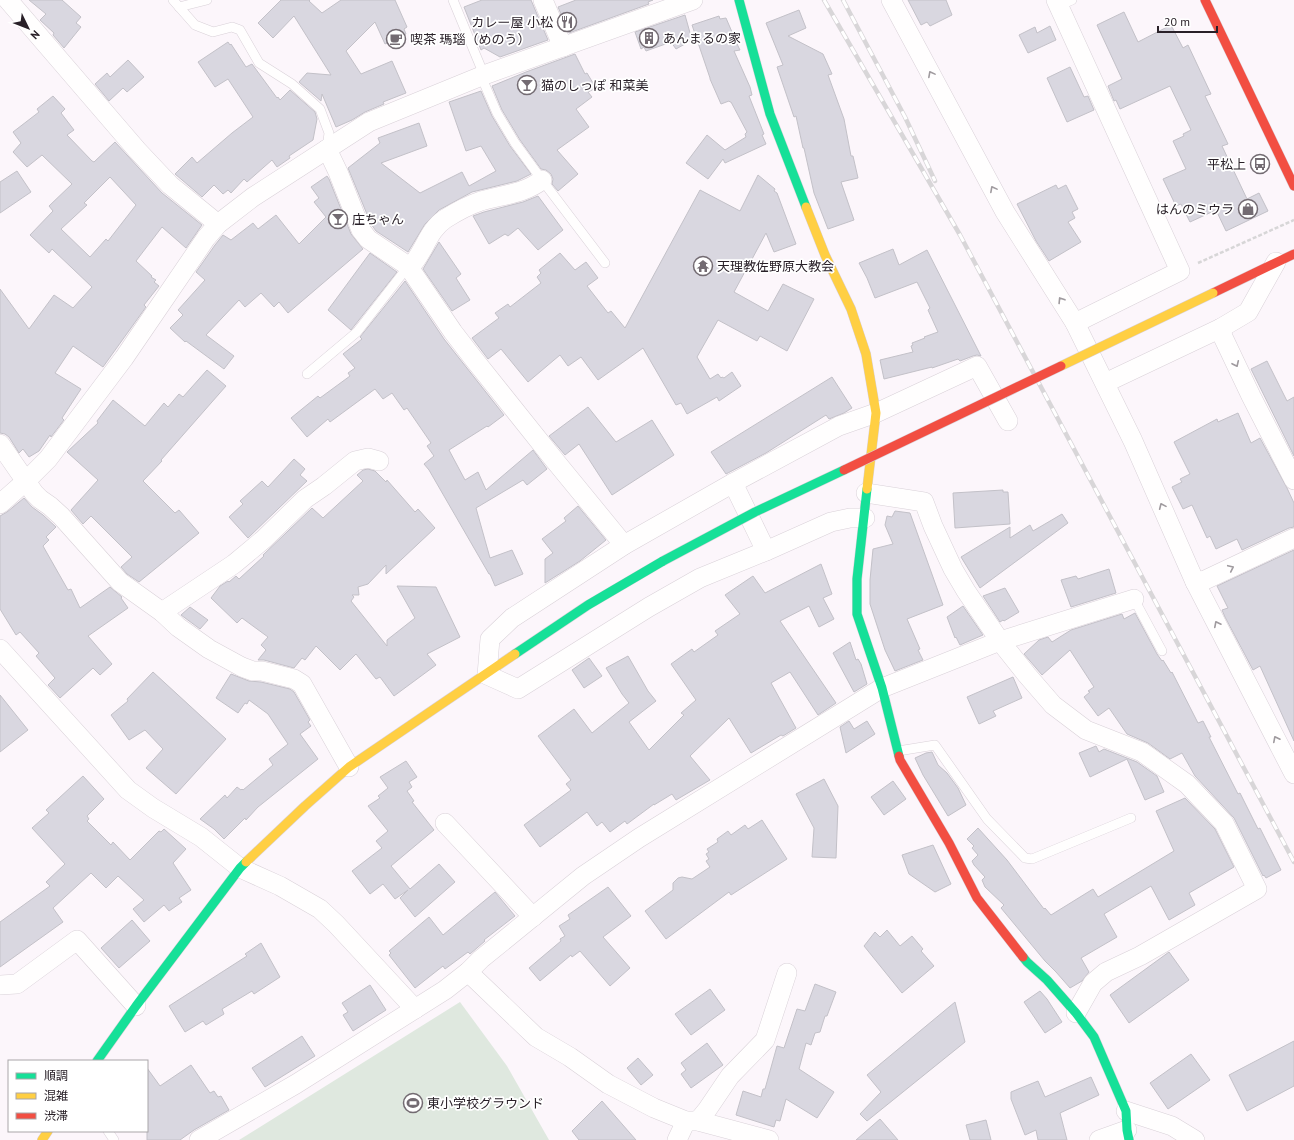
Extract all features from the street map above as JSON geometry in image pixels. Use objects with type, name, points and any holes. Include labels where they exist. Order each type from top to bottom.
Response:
[{"type":"street","points":[[8,0],[137,150],[170,185],[218,224]]},
{"type":"street","points":[[543,0],[563,47]]},
{"type":"street","points":[[0,504],[48,459],[124,358],[202,244],[218,224],[253,197],[369,122],[483,75],[693,0]]},
{"type":"street","points":[[739,0],[770,114],[826,255],[851,309],[866,354],[876,413],[857,579],[857,614],[882,688],[900,760],[949,843],[977,898],[1027,962],[1047,980],[1076,1013],[1094,1037],[1126,1112],[1128,1135],[1099,1140]]},
{"type":"street","points":[[891,0],[1005,212],[1075,323],[1133,441],[1195,582],[1294,774]]},
{"type":"street","points":[[1205,0],[1294,186]]},
{"type":"street","points":[[1062,2],[1180,270],[1075,323]]},
{"type":"street","points":[[327,150],[338,172],[360,230],[368,240],[409,268],[453,332],[473,358],[624,545]]},
{"type":"street","points":[[409,268],[416,261],[428,238],[444,220],[478,202],[520,192],[534,186],[542,180]]},
{"type":"street","points":[[98,1060],[136,1006],[240,868],[305,806],[349,767],[588,605],[663,561],[755,512],[1294,254]]},
{"type":"street","points":[[1105,383],[1221,328],[1248,312],[1276,262]]},
{"type":"street","points":[[1221,328],[1223,337],[1251,396],[1294,480]]},
{"type":"street","points":[[487,674],[490,639],[512,618],[624,545],[733,483],[839,426],[876,413],[977,366],[1008,421]]},
{"type":"street","points":[[0,444],[34,493],[61,516],[120,582],[162,612],[178,627],[209,649],[242,667],[253,671],[262,671],[294,679],[302,684],[349,767]]},
{"type":"street","points":[[162,612],[234,564],[264,539],[305,499],[355,462],[368,458],[379,461]]},
{"type":"street","points":[[733,483],[766,551]]},
{"type":"street","points":[[866,493],[924,502],[933,526],[953,569],[1000,641],[1026,675],[1053,705],[1086,730],[1142,752],[1186,784],[1224,823],[1257,888],[1140,956],[1106,972],[1093,984],[1076,1013]]},
{"type":"street","points":[[487,674],[518,689],[649,607],[700,578],[831,522],[850,518],[865,518]]},
{"type":"street","points":[[1195,582],[1205,580],[1294,538]]},
{"type":"street","points":[[199,1140],[296,1084],[415,1009],[468,972],[481,959],[584,876],[639,838],[882,688],[1000,641],[1134,599]]},
{"type":"street","points":[[0,649],[128,790],[153,808],[201,836],[240,868],[280,886],[320,909],[336,924],[415,1009]]},
{"type":"street","points":[[445,823],[533,916]]},
{"type":"street","points":[[0,985],[17,984],[77,940],[136,1006]]},
{"type":"street","points":[[468,972],[536,1037],[608,1084],[654,1108],[692,1121],[769,1140]]},
{"type":"street","points":[[677,1140],[692,1121],[707,1110],[730,1076],[765,1040],[787,973]]},
{"type":"street","points":[[1126,1112],[1172,1126],[1195,1140]]},
{"type":"lane","points":[[173,0],[195,25],[213,32],[232,27],[240,30],[259,63],[292,84],[320,109],[330,133],[327,150]]},
{"type":"lane","points":[[179,7],[207,0]]},
{"type":"lane","points":[[453,0],[498,113],[515,143],[605,263]]},
{"type":"lane","points":[[307,374],[357,332],[403,273],[409,268]]},
{"type":"lane","points":[[1134,599],[1162,651]]},
{"type":"lane","points":[[898,752],[934,745],[987,819],[1025,858],[1032,859],[1131,818]]},
{"type":"path","points":[[1180,270],[1294,220]]},
{"type":"shaded area","name":"東小学校グラウンド","points":[[460,1002],[507,1066],[549,1140],[239,1140]]},
{"type":"building","points":[[29,0],[62,0],[81,17],[76,23],[81,27],[64,48],[53,35],[54,33],[40,20],[46,14]]},
{"type":"building","points":[[281,0],[310,0],[309,1],[322,13],[341,0],[395,0],[407,27],[404,29],[406,34],[385,44],[375,22],[346,51],[361,74],[392,61],[406,93],[383,102],[384,104],[336,127],[322,94],[321,101],[299,82],[307,73],[331,75],[294,16],[273,38],[258,23]]},
{"type":"building","points":[[482,0],[531,0],[548,40],[500,57],[484,48],[481,50],[464,7]]},
{"type":"building","points":[[576,0],[653,0],[648,2],[649,4],[569,33],[558,7]]},
{"type":"building","points":[[908,0],[946,0],[952,15],[930,26],[927,22],[921,25]]},
{"type":"building","points":[[799,10],[806,28],[788,36],[823,54],[832,74],[828,75],[844,119],[851,156],[853,156],[858,178],[841,182],[854,220],[828,229],[814,193],[796,116],[794,117],[777,67],[783,65],[766,23]]},
{"type":"building","points":[[1124,12],[1138,42],[1171,25],[1183,48],[1188,45],[1211,94],[1205,96],[1228,144],[1222,146],[1247,199],[1259,193],[1268,211],[1226,231],[1216,210],[1190,222],[1181,204],[1176,206],[1163,179],[1186,169],[1173,141],[1184,136],[1183,134],[1191,130],[1170,86],[1120,109],[1116,100],[1114,101],[1108,86],[1122,79],[1097,25]]},
{"type":"building","points":[[685,15],[692,40],[676,49],[671,42],[646,51],[644,47],[641,49],[635,32]]},
{"type":"building","points":[[719,16],[720,19],[726,18],[740,50],[734,51],[750,87],[752,95],[749,96],[764,134],[762,135],[766,144],[725,163],[723,159],[708,179],[686,163],[707,135],[725,150],[746,137],[745,134],[747,132],[731,102],[729,101],[721,104],[710,79],[692,25]]},
{"type":"building","points":[[1050,26],[1056,40],[1028,53],[1019,35],[1035,27],[1037,33]]},
{"type":"building","points":[[228,42],[230,45],[231,44],[246,67],[252,64],[277,98],[278,97],[280,100],[290,90],[315,112],[317,119],[313,140],[289,156],[290,158],[277,167],[272,160],[247,182],[244,179],[231,193],[228,190],[223,194],[214,185],[202,197],[175,174],[192,157],[197,163],[253,117],[228,79],[215,87],[198,62]]},
{"type":"building","points":[[575,54],[585,74],[587,73],[596,88],[588,92],[592,97],[576,109],[589,127],[557,150],[578,174],[558,191],[552,184],[553,179],[551,174],[546,170],[541,169],[520,140],[502,110],[492,86]]},
{"type":"building","points":[[128,60],[144,77],[127,92],[123,88],[109,101],[95,84],[107,73],[110,77]]},
{"type":"building","points":[[1070,67],[1084,97],[1088,96],[1094,110],[1067,122],[1047,78]]},
{"type":"building","points":[[481,91],[492,116],[510,146],[531,174],[517,181],[472,192],[439,210],[425,224],[408,252],[376,231],[371,224],[348,168],[380,143],[378,138],[419,123],[427,146],[381,163],[420,193],[462,172],[469,186],[496,171],[481,146],[466,151],[449,102]]},
{"type":"building","points":[[53,96],[65,109],[61,113],[74,130],[67,135],[92,161],[94,162],[115,142],[162,193],[202,225],[186,248],[162,227],[136,261],[152,276],[151,277],[156,280],[154,282],[159,286],[144,305],[146,307],[103,367],[73,346],[55,373],[81,389],[62,418],[64,420],[51,437],[50,435],[39,451],[29,457],[23,449],[19,453],[9,437],[0,433],[0,289],[29,329],[54,295],[73,308],[92,287],[52,249],[49,253],[30,235],[53,211],[49,206],[72,184],[42,155],[27,167],[13,152],[21,143],[13,132],[39,112],[37,109]],"holes":[[[110,177],[136,205],[108,241],[106,239],[90,257],[61,229],[87,205],[84,203]]]},
{"type":"building","points":[[17,171],[31,192],[0,213],[0,182]]},
{"type":"building","points":[[758,175],[775,189],[774,191],[777,193],[796,244],[774,252],[766,233],[751,261],[743,264],[748,266],[734,292],[768,311],[783,284],[814,299],[787,351],[760,336],[757,341],[718,320],[697,357],[710,379],[718,374],[721,378],[724,378],[732,372],[741,386],[719,401],[717,397],[687,414],[681,403],[676,405],[643,348],[598,380],[581,357],[568,366],[560,355],[528,382],[501,349],[488,359],[472,338],[499,318],[495,313],[508,304],[510,307],[541,283],[537,277],[541,273],[539,270],[560,253],[575,270],[586,262],[598,278],[587,286],[608,313],[611,311],[625,328],[700,190],[740,211]]},
{"type":"building","points":[[327,176],[351,234],[363,249],[288,313],[279,302],[274,307],[261,293],[245,307],[239,300],[206,335],[234,356],[224,369],[186,341],[185,342],[170,328],[183,315],[178,310],[205,280],[196,272],[223,235],[231,240],[253,223],[258,229],[276,215],[299,244],[326,217],[314,202],[319,198],[311,187]]},
{"type":"building","points":[[1056,185],[1058,189],[1066,185],[1078,209],[1072,212],[1075,218],[1068,222],[1081,242],[1049,261],[1036,241],[1017,204]]},
{"type":"building","points":[[538,196],[563,230],[538,250],[518,228],[508,236],[505,234],[489,244],[473,216],[523,202]]},
{"type":"building","points":[[439,242],[461,274],[456,278],[470,300],[452,311],[423,269]]},
{"type":"building","points":[[893,249],[899,265],[927,250],[981,356],[977,355],[960,361],[958,359],[932,368],[884,379],[880,360],[913,352],[911,346],[913,345],[912,343],[938,332],[928,310],[930,308],[917,282],[875,298],[859,263]]},
{"type":"building","points":[[370,253],[397,272],[351,330],[328,310]]},
{"type":"building","points":[[405,281],[444,339],[504,415],[488,427],[487,426],[449,450],[465,480],[478,472],[486,490],[533,450],[547,469],[527,485],[523,480],[476,508],[490,558],[512,550],[523,574],[495,586],[490,574],[429,470],[424,464],[434,456],[427,446],[431,443],[407,408],[404,410],[392,393],[383,399],[375,389],[330,422],[328,419],[307,437],[291,418],[318,396],[320,398],[350,376],[348,373],[355,368],[343,354],[362,339],[360,337]]},
{"type":"building","points":[[1267,361],[1287,401],[1294,397],[1294,456],[1251,369]]},
{"type":"building","points":[[207,370],[226,386],[143,481],[175,513],[179,510],[199,533],[139,582],[127,574],[121,567],[132,557],[91,516],[83,524],[71,510],[98,480],[67,452],[98,423],[97,421],[113,400],[145,426],[164,403],[168,407],[179,394],[183,397]]},
{"type":"building","points":[[832,377],[852,408],[829,419],[826,415],[766,453],[726,474],[711,452]]},
{"type":"building","points":[[588,407],[616,442],[652,420],[674,455],[612,495],[579,444],[565,455],[549,436]]},
{"type":"building","points":[[1238,413],[1251,443],[1260,438],[1287,488],[1294,503],[1294,527],[1242,550],[1237,539],[1216,549],[1210,536],[1207,538],[1192,505],[1183,509],[1172,487],[1182,482],[1180,479],[1190,474],[1174,442],[1217,419],[1218,422]]},
{"type":"building","points":[[294,459],[305,469],[300,475],[307,481],[248,538],[229,517],[243,504],[240,501],[262,481],[268,487]]},
{"type":"building","points":[[368,469],[375,471],[386,482],[387,480],[415,512],[418,509],[435,528],[386,574],[386,565],[368,584],[358,587],[359,595],[352,595],[354,597],[351,601],[387,646],[387,640],[415,618],[397,586],[436,587],[460,637],[427,654],[436,665],[394,696],[380,677],[376,679],[356,654],[340,670],[316,646],[305,660],[302,658],[294,668],[264,660],[258,660],[266,650],[261,645],[268,637],[242,618],[237,623],[211,598],[220,586],[228,581],[229,582],[236,576],[239,579],[312,508],[323,518],[363,481],[357,475],[363,470]]},
{"type":"building","points":[[1003,490],[1003,492],[1008,492],[1010,524],[955,528],[953,493]]},
{"type":"building","points":[[24,498],[32,507],[56,527],[46,537],[49,540],[43,546],[68,590],[71,589],[80,608],[110,587],[122,597],[121,598],[128,608],[88,636],[112,664],[100,675],[93,668],[60,698],[48,685],[55,678],[36,656],[39,653],[20,632],[16,635],[0,609],[0,516]]},
{"type":"building","points":[[578,506],[606,540],[580,561],[545,583],[545,559],[553,553],[542,539],[566,521],[564,518]]},
{"type":"building","points":[[895,511],[910,513],[943,605],[907,619],[920,649],[918,650],[923,660],[895,671],[885,650],[870,604],[870,580],[873,549],[893,544],[885,525],[887,516],[892,517]]},
{"type":"building","points":[[1062,514],[1068,523],[980,588],[961,557],[1010,527],[1010,538],[1030,525],[1033,531]]},
{"type":"building","points":[[1294,550],[1294,741],[1260,666],[1253,670],[1225,617],[1222,610],[1228,608],[1217,586]]},
{"type":"building","points":[[821,564],[832,594],[823,598],[834,619],[819,627],[809,606],[780,621],[836,703],[818,715],[790,672],[771,683],[796,728],[751,753],[729,718],[690,756],[710,780],[676,800],[672,794],[654,804],[627,824],[625,821],[610,832],[602,822],[597,826],[587,812],[540,847],[524,825],[571,790],[566,784],[571,780],[538,736],[574,709],[592,733],[629,703],[606,668],[628,656],[648,691],[656,701],[629,722],[649,750],[684,715],[681,713],[696,700],[671,664],[692,649],[694,652],[718,635],[715,631],[740,614],[725,595],[753,576],[765,593]]},
{"type":"building","points":[[1109,569],[1116,593],[1071,607],[1061,580],[1076,576],[1078,579]]},
{"type":"building","points":[[1005,588],[1019,612],[1000,622],[983,596]]},
{"type":"building","points":[[963,606],[983,635],[960,645],[956,637],[955,638],[947,617]]},
{"type":"building","points":[[190,607],[208,620],[200,629],[181,615]]},
{"type":"building","points":[[1135,613],[1157,654],[1162,661],[1163,660],[1171,673],[1172,672],[1198,723],[1203,721],[1211,737],[1209,737],[1238,794],[1240,793],[1258,829],[1260,828],[1281,870],[1266,878],[1264,875],[1263,876],[1234,818],[1195,776],[1182,753],[1170,759],[1148,743],[1127,734],[1109,708],[1098,716],[1084,697],[1090,692],[1088,691],[1094,687],[1070,650],[1042,675],[1024,654],[1039,640],[1048,637],[1052,642],[1071,630],[1122,614],[1124,619]]},
{"type":"building","points":[[850,642],[856,660],[858,659],[861,664],[867,684],[854,692],[833,653]]},
{"type":"building","points":[[589,658],[602,676],[584,688],[572,670]]},
{"type":"building","points":[[153,672],[226,739],[176,794],[146,768],[163,749],[145,730],[129,740],[111,715],[128,701],[127,699]]},
{"type":"building","points":[[231,674],[249,681],[261,682],[290,689],[294,692],[310,720],[308,722],[311,726],[300,734],[318,759],[258,807],[246,820],[245,818],[224,839],[214,829],[200,819],[225,795],[227,798],[237,787],[243,790],[273,765],[269,759],[288,744],[268,714],[249,700],[238,713],[216,698]]},
{"type":"building","points":[[1013,677],[1022,698],[993,711],[996,716],[979,724],[967,697]]},
{"type":"building","points":[[0,695],[28,730],[0,752]]},
{"type":"building","points":[[849,721],[854,729],[867,721],[875,734],[846,753],[840,727]]},
{"type":"building","points":[[1096,746],[1099,752],[1104,749],[1137,762],[1157,776],[1164,792],[1145,800],[1127,759],[1090,777],[1079,753]]},
{"type":"building","points":[[932,752],[938,765],[947,773],[958,788],[966,805],[948,816],[923,775],[915,758]]},
{"type":"building","points":[[406,761],[417,777],[409,782],[412,787],[407,791],[414,801],[412,802],[434,830],[391,866],[410,889],[439,864],[455,882],[415,917],[400,898],[408,890],[395,899],[383,884],[370,894],[352,871],[382,848],[376,841],[388,831],[368,806],[380,798],[378,796],[388,788],[380,777]]},
{"type":"building","points":[[83,776],[104,799],[87,816],[89,819],[87,821],[111,845],[113,842],[130,860],[159,831],[161,832],[164,829],[186,849],[173,863],[191,890],[179,898],[182,902],[169,911],[164,905],[144,922],[133,909],[144,900],[118,876],[106,888],[91,873],[53,908],[63,922],[0,967],[0,922],[50,886],[46,882],[65,864],[32,828],[49,813],[46,810]]},
{"type":"building","points":[[824,779],[838,806],[836,858],[812,857],[814,828],[796,794]]},
{"type":"building","points":[[893,781],[906,799],[884,815],[871,797]]},
{"type":"building","points":[[1185,798],[1215,829],[1234,867],[1189,893],[1195,905],[1169,920],[1151,886],[1104,914],[1117,937],[1081,958],[1089,972],[1082,981],[1070,988],[1045,961],[1001,908],[1004,905],[985,887],[982,880],[985,877],[972,861],[978,855],[972,848],[974,846],[967,839],[978,828],[1007,860],[1044,909],[1045,908],[1051,915],[1093,889],[1098,897],[1174,851],[1156,811]]},
{"type":"building","points":[[762,820],[787,859],[731,895],[729,892],[666,939],[645,911],[673,890],[673,883],[678,878],[682,877],[692,879],[710,867],[706,861],[709,859],[706,854],[709,852],[707,849],[718,842],[717,839],[728,831],[731,835],[745,825],[748,829]]},
{"type":"building","points":[[933,845],[951,884],[935,892],[909,874],[902,855]]},
{"type":"building","points":[[608,887],[631,916],[603,937],[630,968],[610,986],[580,951],[572,957],[571,955],[540,981],[529,968],[565,936],[559,926],[570,919],[568,915]]},
{"type":"building","points":[[495,892],[515,916],[484,940],[485,941],[470,954],[468,952],[445,969],[443,966],[415,988],[389,955],[391,953],[389,951],[429,917],[443,935]]},
{"type":"building","points":[[132,920],[150,941],[119,968],[101,948]]},
{"type":"building","points":[[887,930],[900,946],[912,936],[923,949],[921,951],[934,966],[902,993],[864,946],[875,932],[880,937]]},
{"type":"building","points":[[261,943],[280,977],[254,994],[252,991],[222,1009],[224,1014],[206,1025],[203,1021],[185,1032],[169,1006],[247,956],[245,954]]},
{"type":"building","points":[[1169,952],[1189,980],[1129,1023],[1110,995]]},
{"type":"building","points":[[815,984],[836,992],[827,1016],[825,1016],[820,1032],[815,1033],[811,1045],[806,1043],[799,1069],[834,1092],[817,1118],[786,1099],[780,1121],[776,1120],[774,1127],[736,1115],[743,1091],[761,1097],[763,1089],[765,1089],[777,1046],[784,1048],[797,1009],[805,1011]]},
{"type":"building","points":[[370,985],[386,1010],[353,1031],[343,1015],[348,1012],[342,1003]]},
{"type":"building","points":[[710,989],[725,1010],[691,1035],[675,1014]]},
{"type":"building","points":[[1040,991],[1062,1022],[1045,1033],[1024,1002]]},
{"type":"building","points":[[955,1002],[965,1042],[867,1121],[860,1114],[881,1092],[867,1075]]},
{"type":"building","points":[[302,1036],[315,1056],[265,1087],[252,1068]]},
{"type":"building","points":[[1294,1041],[1294,1086],[1247,1111],[1229,1075]]},
{"type":"building","points":[[707,1043],[723,1065],[691,1088],[681,1074],[686,1070],[681,1063]]},
{"type":"building","points":[[1191,1054],[1210,1080],[1168,1109],[1150,1083]]},
{"type":"building","points":[[638,1058],[653,1075],[641,1085],[627,1068]]},
{"type":"building","points":[[191,1065],[210,1093],[214,1091],[218,1097],[221,1096],[229,1110],[194,1130],[180,1140],[147,1140],[148,1069],[160,1086]]},
{"type":"building","points":[[1091,1077],[1099,1095],[1060,1113],[1067,1140],[1038,1140],[1036,1130],[1025,1135],[1011,1099],[1011,1092],[1038,1081],[1045,1097]]},
{"type":"building","points":[[602,1101],[636,1140],[579,1140],[572,1131]]},
{"type":"building","points":[[880,1119],[898,1140],[856,1140]]},
{"type":"building","points":[[986,1120],[991,1140],[970,1140],[966,1125]]},
{"type":"railway","points":[[824,0],[960,235],[1294,862]]},
{"type":"railway","points":[[843,0],[905,117],[935,181]]},
{"type":"traffic: fast","points":[[739,0],[770,114],[806,207]]},
{"type":"traffic: fast","points":[[663,561],[755,512],[844,470]]},
{"type":"traffic: fast","points":[[867,489],[857,579],[857,614],[882,688],[899,756]]},
{"type":"traffic: fast","points":[[515,654],[588,605],[663,561]]},
{"type":"traffic: fast","points":[[98,1060],[136,1006],[246,862]]},
{"type":"traffic: fast","points":[[1023,957],[1047,980],[1076,1013],[1094,1037],[1126,1111],[1129,1140]]},
{"type":"traffic: slow","points":[[806,207],[825,255],[851,309],[866,354],[876,413],[867,489]]},
{"type":"traffic: slow","points":[[1061,366],[1213,293]]},
{"type":"traffic: slow","points":[[246,862],[349,767],[515,654]]},
{"type":"traffic: slow","points":[[42,1140],[47,1132]]},
{"type":"traffic: jam","points":[[1205,0],[1294,186]]},
{"type":"traffic: jam","points":[[1213,293],[1294,254]]},
{"type":"traffic: jam","points":[[844,470],[1061,366]]},
{"type":"traffic: jam","points":[[899,756],[949,843],[977,898],[1023,957]]},
{"type":"place","name":"カレー屋 小松","points":[[567,22]]},
{"type":"place","name":"あんまるの家","points":[[649,38]]},
{"type":"place","name":"喫茶 瑪瑙（めのう）","points":[[396,39]]},
{"type":"place","name":"猫のしっぽ 和菜美","points":[[527,85]]},
{"type":"place","name":"平松上","points":[[1260,164]]},
{"type":"place","name":"はんのミウラ","points":[[1248,209]]},
{"type":"place","name":"庄ちゃん","points":[[338,219]]},
{"type":"place","name":"天理教佐野原大教会","points":[[703,266]]},
{"type":"place","name":"東小学校グラウンド","points":[[413,1103]]}]
